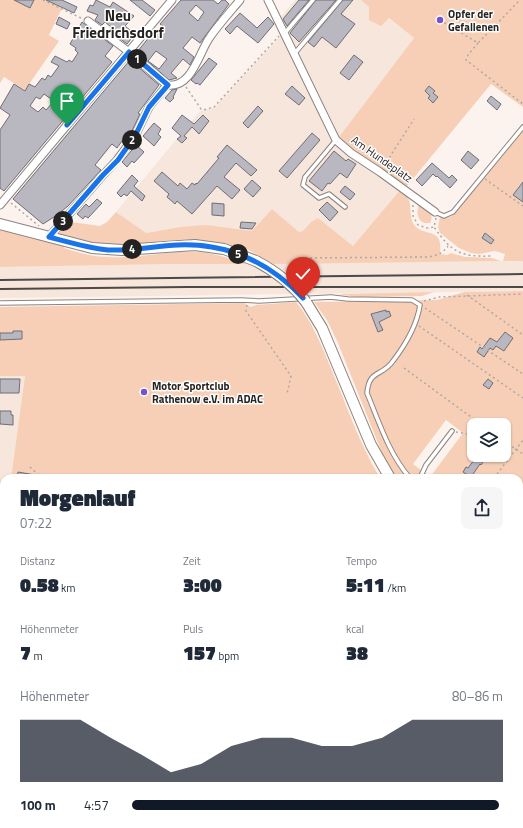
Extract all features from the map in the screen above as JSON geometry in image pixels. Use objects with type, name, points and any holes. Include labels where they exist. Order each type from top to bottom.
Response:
[{"type":"main road","points":[[0,224],[92,248],[109,250],[195,245],[209,246],[224,249],[256,261],[279,275],[293,287],[306,302],[322,328],[371,445],[387,474]]},
{"type":"street","points":[[0,205],[172,0]]},
{"type":"street","points":[[88,21],[129,52],[168,85],[175,85],[183,82],[195,68],[209,38],[240,0]]},
{"type":"street","name":"Am Hundeplatz","points":[[268,0],[336,140],[351,153],[435,212]]},
{"type":"street","points":[[49,237],[118,160],[135,136],[149,107],[168,85]]},
{"type":"lane","points":[[284,33],[313,0]]},
{"type":"lane","points":[[294,54],[340,0]]},
{"type":"lane","points":[[435,212],[444,216],[453,212],[523,127]]},
{"type":"lane","points":[[336,140],[305,177],[303,185],[320,199],[329,194],[345,207]]},
{"type":"lane","points":[[0,303],[259,301],[331,297],[348,299],[412,300],[420,305],[416,325],[393,362],[372,377],[368,383],[367,393],[392,452],[407,474]]},
{"type":"lane","points":[[422,474],[426,465],[452,431]]},
{"type":"path","points":[[43,0],[88,21]]},
{"type":"path","points":[[520,0],[478,43],[468,55],[466,60],[523,104]]},
{"type":"path","points":[[440,20],[478,43]]},
{"type":"path","points":[[183,82],[201,109],[203,110],[214,107],[284,33]]},
{"type":"path","points":[[380,172],[414,119]]},
{"type":"path","points":[[482,177],[523,206]]},
{"type":"path","points":[[413,196],[413,216],[418,226],[428,228],[434,227]]},
{"type":"path","points":[[15,206],[40,226]]},
{"type":"path","points":[[434,227],[436,220],[435,212]]},
{"type":"path","points":[[434,227],[448,246],[466,255],[492,256]]},
{"type":"path","points":[[300,258],[426,257],[445,251],[448,246]]},
{"type":"path","points":[[523,294],[439,297],[426,300],[420,305],[432,311],[523,374]]},
{"type":"path","points":[[467,295],[523,335]]},
{"type":"path","points":[[247,306],[246,311],[291,376],[287,394]]},
{"type":"path","points":[[416,325],[426,330],[523,398]]},
{"type":"path","points":[[404,368],[472,418]]},
{"type":"path","points":[[452,431],[467,434]]},
{"type":"path","points":[[497,474],[523,440]]},
{"type":"path","points":[[511,446],[523,454]]},
{"type":"path","points":[[30,467],[38,474]]},
{"type":"path","points":[[523,537],[523,543]]},
{"type":"shaded area","points":[[0,0],[45,0],[62,8],[49,35],[59,41],[25,90],[4,77],[0,83]]},
{"type":"shaded area","points":[[295,0],[361,0],[414,38],[339,137],[333,122],[280,18]]},
{"type":"shaded area","points":[[361,0],[523,0],[523,107],[491,84],[407,186],[353,149],[339,137],[414,38],[389,18],[381,26],[369,20],[369,7]]},
{"type":"shaded area","points":[[282,34],[330,138],[346,153],[401,189],[353,246],[318,218],[311,222],[303,232],[299,232],[272,209],[252,231],[180,227],[145,233],[116,212],[200,111],[215,107]]},
{"type":"shaded area","points":[[523,129],[523,261],[503,261],[505,254],[495,251],[479,254],[471,253],[459,248],[440,233],[438,227],[440,217],[447,218],[452,216]]},
{"type":"shaded area","points":[[401,189],[409,200],[413,223],[419,229],[436,236],[439,239],[441,254],[447,255],[451,253],[465,257],[492,258],[501,261],[273,264],[247,249],[201,241],[172,241],[111,246],[59,234],[59,232],[71,222],[100,226],[107,222],[116,212],[146,233],[180,227],[206,225],[252,231],[272,209],[299,232],[303,231],[311,222],[318,218],[353,246]]},
{"type":"shaded area","points":[[419,205],[431,214],[432,217],[430,223],[424,223],[419,218]]},
{"type":"shaded area","points":[[0,228],[64,246],[64,248],[75,252],[97,256],[132,257],[190,251],[218,255],[246,264],[0,267]]},
{"type":"shaded area","points":[[523,261],[523,291],[0,298],[0,267]]},
{"type":"shaded area","points":[[523,291],[523,474],[432,474],[463,433],[446,420],[413,464],[426,474],[394,474],[382,453],[338,343],[327,320],[314,302],[437,300],[464,292]]},
{"type":"shaded area","points":[[434,292],[422,296],[356,297],[338,294]]},
{"type":"shaded area","name":"Motor Sportclub Rathenow e.V. im ADAC","points":[[296,302],[311,324],[327,358],[359,437],[378,474],[12,474],[25,376],[0,376],[0,307],[244,303],[251,307],[256,305]]},
{"type":"shaded area","points":[[0,376],[25,376],[12,474],[0,474]]},
{"type":"building","points":[[14,0],[34,0],[30,8]]},
{"type":"building","points":[[46,0],[62,0],[77,7],[74,13]]},
{"type":"building","points":[[96,0],[110,7],[113,2],[134,16],[125,26],[135,34],[127,44],[114,34],[116,31],[105,22],[102,25],[95,20],[98,15],[87,11],[90,5],[93,6]]},
{"type":"building","points":[[130,0],[142,0],[155,10],[150,16]]},
{"type":"building","points":[[181,0],[213,0],[218,4],[222,0],[225,0],[229,4],[200,43],[192,37],[183,48],[194,57],[190,65],[183,59],[171,73],[177,78],[169,80],[137,52],[155,30],[159,32],[163,26],[160,24]],"holes":[[[196,5],[204,12],[198,21],[189,13]],[[156,51],[167,59],[159,69],[148,61]]]},
{"type":"building","points":[[299,0],[309,0],[287,26],[283,19]]},
{"type":"building","points":[[316,0],[336,0],[299,42],[290,33]]},
{"type":"building","points":[[343,0],[353,0],[341,14],[355,24],[336,48],[322,37],[314,47],[308,42]]},
{"type":"building","points":[[240,13],[257,28],[268,17],[274,24],[258,43],[237,26],[230,34],[225,29]]},
{"type":"building","points":[[59,17],[70,23],[67,29],[56,24]]},
{"type":"building","points":[[82,22],[113,46],[105,56],[112,62],[4,191],[0,188],[0,130],[10,115],[0,108],[14,84],[25,91],[29,84],[35,87],[42,78],[45,80],[48,75],[51,77],[59,66],[51,62],[55,56],[67,62],[69,60],[72,62],[78,53],[75,50],[76,48],[70,44]],"holes":[[[44,94],[54,101],[46,110],[43,107],[38,112],[30,106],[36,97],[40,99]]]},
{"type":"building","points":[[354,55],[363,62],[349,80],[340,73]]},
{"type":"building","points":[[209,58],[217,64],[200,85],[197,83],[196,84],[191,80]]},
{"type":"building","points":[[130,60],[159,85],[138,113],[140,114],[131,133],[123,143],[122,141],[117,148],[112,144],[95,165],[101,170],[68,206],[43,224],[13,199]]},
{"type":"building","points":[[292,86],[305,98],[299,105],[285,94]]},
{"type":"building","points":[[429,86],[435,91],[433,93],[438,97],[433,103],[428,98],[430,96],[425,91]]},
{"type":"building","points":[[177,89],[173,97],[174,98],[170,102],[165,98],[172,90]]},
{"type":"building","points":[[491,96],[501,104],[497,110],[487,101]]},
{"type":"building","points":[[258,106],[263,111],[248,128],[243,123]]},
{"type":"building","points":[[182,115],[194,124],[203,115],[209,121],[199,134],[192,127],[184,136],[187,138],[182,143],[177,139],[181,136],[172,128]]},
{"type":"building","points":[[154,123],[161,129],[158,134],[161,137],[154,146],[143,136]]},
{"type":"building","points":[[312,133],[320,140],[287,178],[279,171]]},
{"type":"building","points":[[136,145],[144,152],[134,163],[132,161],[127,167],[122,162]]},
{"type":"building","points":[[227,145],[257,170],[251,176],[236,163],[224,177],[240,190],[232,199],[217,186],[192,214],[177,201],[175,204],[167,197],[169,194],[154,181],[162,172],[178,186],[180,183],[187,189],[192,183],[195,185],[196,183],[197,184],[219,158],[217,157]]},
{"type":"building","points":[[334,151],[346,161],[348,159],[356,164],[347,178],[340,173],[330,184],[328,183],[322,191],[309,181]]},
{"type":"building","points":[[468,151],[479,160],[471,169],[461,160]]},
{"type":"building","points":[[432,163],[449,178],[452,175],[457,180],[450,188],[433,174],[422,186],[416,180]]},
{"type":"building","points":[[132,175],[138,181],[134,186],[145,196],[142,201],[131,191],[127,196],[124,194],[121,197],[117,193]]},
{"type":"building","points":[[252,180],[261,188],[253,197],[244,189]]},
{"type":"building","points":[[523,182],[523,202],[513,195]]},
{"type":"building","points":[[345,186],[355,194],[350,200],[340,192]]},
{"type":"building","points":[[97,199],[102,203],[88,218],[85,216],[83,219],[77,214],[86,204],[89,207]]},
{"type":"building","points":[[327,202],[338,212],[330,221],[319,210]]},
{"type":"building","points":[[212,203],[224,204],[224,216],[212,215]]},
{"type":"building","points":[[241,222],[256,223],[252,229],[240,228]]},
{"type":"building","points":[[485,233],[494,240],[491,244],[482,238]]},
{"type":"building","points":[[386,310],[386,312],[389,311],[391,316],[379,322],[383,330],[378,332],[371,314]]},
{"type":"building","points":[[13,331],[22,331],[22,339],[0,340],[0,333],[13,333]]},
{"type":"building","points":[[505,332],[513,338],[504,351],[496,346],[493,350],[490,348],[484,357],[477,352],[480,347],[482,349],[490,338],[497,342]]},
{"type":"building","points":[[0,379],[20,379],[19,393],[0,393]]},
{"type":"building","points":[[488,379],[493,383],[489,389],[483,385]]},
{"type":"building","points":[[0,411],[11,411],[11,415],[13,415],[13,425],[0,424]]},
{"type":"building","points":[[473,462],[483,462],[473,474],[466,474],[463,472],[466,467],[468,468]]},
{"type":"building","points":[[18,472],[29,474],[18,474]]},
{"type":"railway","points":[[0,280],[523,274]]},
{"type":"railway","points":[[0,289],[187,287],[523,287]]},
{"type":"place","name":"Opfer der Gefallenen","points":[[440,20]]},
{"type":"place","name":"Motor Sportclub Rathenow e.V. im ADAC","points":[[144,392]]},
{"type":"district","name":"Neu Friedrichsdorf","points":[[118,24]]},
{"type":"route","points":[[67,125],[129,52],[168,85],[149,107],[135,136],[118,160],[49,237],[92,248],[109,250],[178,245],[209,246],[224,249],[256,261],[279,275],[303,298]]}]
